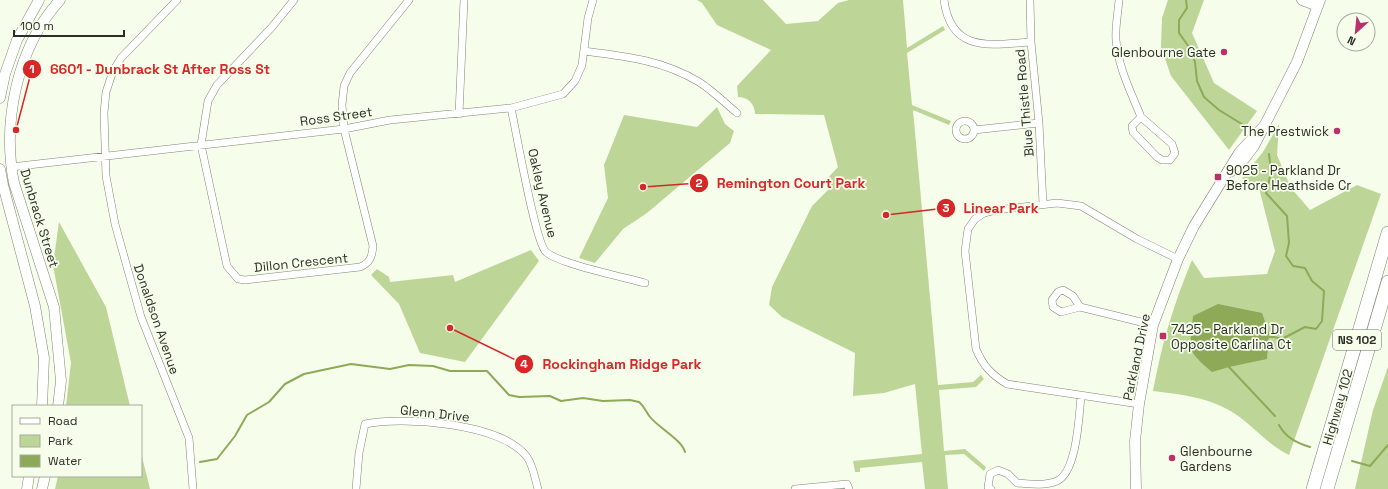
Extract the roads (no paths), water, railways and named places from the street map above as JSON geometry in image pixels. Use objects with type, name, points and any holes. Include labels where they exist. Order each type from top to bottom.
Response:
[{"type":"highway","name":"Highway 102","points":[[1313,489],[1388,233]]},
{"type":"highway","name":"Highway 102","points":[[1327,489],[1388,282]]},
{"type":"main road","points":[[0,98],[17,40],[39,0]]},
{"type":"main road","name":"Dunbrack Street","points":[[58,405],[61,381],[54,307],[14,183],[11,167],[13,102],[18,76],[30,46],[52,8],[60,0]]},
{"type":"main road","points":[[1302,0],[1319,3]]},
{"type":"main road","name":"Parkland Drive","points":[[1136,489],[1135,441],[1139,404],[1153,325],[1178,259],[1194,226],[1227,175],[1246,158],[1264,126],[1297,62],[1319,3]]},
{"type":"main road","points":[[0,169],[11,167]]},
{"type":"main road","name":"Dunbrack Street","points":[[0,169],[2,185],[35,306],[44,358],[42,405]]},
{"type":"main road","points":[[27,489],[29,477]]},
{"type":"main road","points":[[42,489],[45,477]]},
{"type":"street","name":"Donaldson Avenue","points":[[177,0],[121,58],[113,71],[106,92],[104,113],[105,155],[106,176],[115,224],[128,274],[141,317],[188,438],[193,489]]},
{"type":"street","points":[[201,144],[208,102],[217,85],[272,27],[294,0]]},
{"type":"street","name":"Dillon Crescent","points":[[201,144],[226,266],[238,279],[245,280],[360,267],[367,264],[372,257],[373,246],[344,129],[342,99],[344,86],[350,73],[409,0]]},
{"type":"street","points":[[459,114],[464,0]]},
{"type":"street","name":"Ross Street","points":[[11,167],[201,144],[344,129],[390,120],[511,108],[563,94],[576,81],[582,65],[588,18],[593,0]]},
{"type":"street","points":[[944,0],[946,15],[950,25],[965,39],[984,44],[1031,42]]},
{"type":"street","name":"Blue Thistle Road","points":[[1030,0],[1031,42],[1039,123],[1043,204]]},
{"type":"street","points":[[1119,0],[1116,39],[1121,68],[1141,117],[1172,144],[1175,153],[1170,160],[1162,160],[1132,132],[1132,126],[1141,117]]},
{"type":"street","points":[[584,51],[653,61],[700,82],[737,113]]},
{"type":"street","name":"Oakley Avenue","points":[[511,108],[535,226],[541,244],[546,252],[559,260],[644,283]]},
{"type":"street","points":[[974,130],[1039,123]]},
{"type":"street","points":[[1139,404],[1007,384],[989,372],[981,362],[976,348],[965,250],[968,229],[975,219],[984,213],[1043,204],[1067,203],[1081,206],[1137,239],[1178,259]]},
{"type":"street","points":[[1080,307],[1153,325]]},
{"type":"street","points":[[991,489],[988,487],[990,474],[998,470],[1008,474],[1017,483],[1047,484],[1058,481],[1066,474],[1072,464],[1082,396]]},
{"type":"street","name":"Glenn Drive","points":[[356,489],[359,453],[365,424],[384,420],[456,425],[494,434],[519,448],[528,458],[538,489]]},
{"type":"street","points":[[1012,489],[1017,483]]},
{"type":"street","points":[[795,489],[848,487]]},
{"type":"water","points":[[1218,304],[1262,313],[1269,333],[1267,359],[1212,372],[1197,358],[1191,348],[1193,316]]},
{"type":"waterway","points":[[1186,0],[1187,8],[1179,20],[1179,33],[1189,47],[1195,62],[1197,81],[1204,97],[1219,110],[1245,126]]},
{"type":"waterway","points":[[1269,154],[1271,173],[1266,193],[1287,216],[1289,243],[1286,256],[1293,266],[1305,268],[1312,281],[1324,291],[1322,321],[1316,329],[1305,327],[1282,339],[1269,337]]},
{"type":"waterway","points":[[200,462],[217,459],[235,436],[247,415],[269,402],[285,384],[304,374],[351,364],[390,369],[409,365],[433,366],[450,371],[487,371],[509,395],[519,397],[550,396],[561,401],[583,398],[603,401],[630,400],[639,402],[650,417],[680,443],[685,452]]},
{"type":"waterway","points":[[1229,367],[1275,416]]},
{"type":"waterway","points":[[1279,425],[1282,430],[1292,439],[1310,447]]},
{"type":"waterway","points":[[1352,461],[1370,466],[1388,445]]},
{"type":"place","name":"Glenbourne Gate","points":[[1224,52]]},
{"type":"place","name":"6601 - Dunbrack St After Ross St","points":[[16,130]]},
{"type":"place","name":"The Prestwick","points":[[1337,131]]},
{"type":"place","name":"9025 - Parkland Dr Before Heathside Cr","points":[[1218,177]]},
{"type":"place","name":"Remington Court Park","points":[[643,187]]},
{"type":"place","name":"Linear Park","points":[[886,215]]},
{"type":"place","name":"Rockingham Ridge Park","points":[[450,328]]},
{"type":"place","name":"7425 - Parkland Dr Opposite Carlina Ct","points":[[1163,336]]},
{"type":"place","name":"Glenbourne Gardens","points":[[1172,458]]}]
